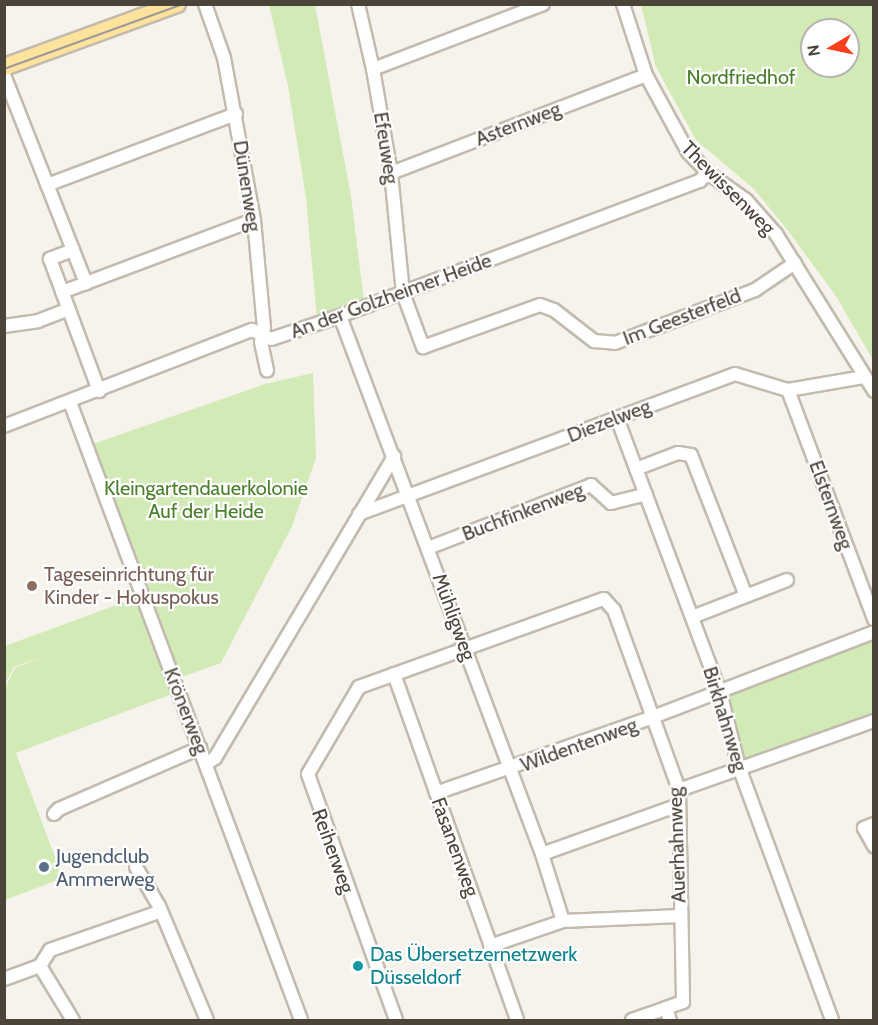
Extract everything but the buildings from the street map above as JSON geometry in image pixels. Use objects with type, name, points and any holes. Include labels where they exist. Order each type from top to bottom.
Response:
[{"type":"main road","points":[[4,67],[177,4]]},
{"type":"street","name":"Dünenweg","points":[[205,4],[224,58],[254,220],[267,370]]},
{"type":"street","name":"Efeuweg","points":[[358,4],[373,69],[391,173],[403,293]]},
{"type":"street","points":[[373,69],[543,4]]},
{"type":"street","name":"Thewissenweg","points":[[624,4],[646,75],[672,128],[707,172],[746,200],[795,263],[873,391]]},
{"type":"street","points":[[4,75],[86,283]]},
{"type":"street","name":"Asternweg","points":[[391,173],[646,75]]},
{"type":"street","points":[[48,185],[236,114]]},
{"type":"street","name":"An der Golzheimer Heide","points":[[4,426],[252,330],[271,339],[340,316],[700,181],[707,172]]},
{"type":"street","points":[[62,292],[254,220]]},
{"type":"street","points":[[73,250],[50,259],[99,391]]},
{"type":"street","name":"Im Geesterfeld","points":[[403,293],[423,347],[540,305],[554,310],[594,341],[606,344],[755,290],[795,263]]},
{"type":"street","points":[[4,326],[38,321],[69,309]]},
{"type":"street","name":"Mühligweg","points":[[340,316],[511,769],[542,854],[563,921]]},
{"type":"street","name":"Diezelweg","points":[[358,514],[735,374],[788,390],[864,377]]},
{"type":"street","name":"Elsternweg","points":[[788,390],[873,619]]},
{"type":"street","name":"Krönerweg","points":[[70,402],[301,1020]]},
{"type":"street","name":"Birkhahnweg","points":[[617,418],[720,692],[739,767],[832,1020]]},
{"type":"street","points":[[636,469],[678,453],[691,455],[746,596]]},
{"type":"street","points":[[206,764],[215,758],[394,456]]},
{"type":"street","name":"Buchfinkenweg","points":[[428,548],[591,485],[611,503],[646,494]]},
{"type":"street","points":[[692,617],[787,580]]},
{"type":"street","name":"Auerhahnweg","points":[[465,648],[604,598],[614,610],[679,789],[683,1002],[666,1008]]},
{"type":"street","name":"Wildentenweg","points":[[436,793],[511,769],[653,717],[873,632]]},
{"type":"street","points":[[394,674],[465,648]]},
{"type":"street","name":"Reiherweg","points":[[394,674],[357,688],[307,780],[396,1020]]},
{"type":"street","name":"Fasanenweg","points":[[394,674],[517,1020]]},
{"type":"street","points":[[679,789],[873,722]]},
{"type":"street","points":[[54,814],[59,809],[200,748]]},
{"type":"street","points":[[542,854],[679,805]]},
{"type":"street","points":[[873,824],[864,828],[873,846]]},
{"type":"street","points":[[136,867],[159,912],[207,1020]]},
{"type":"street","points":[[4,979],[40,966],[50,950],[159,912]]},
{"type":"street","points":[[490,946],[563,921],[680,916]]},
{"type":"street","points":[[40,966],[73,1020]]},
{"type":"street","points":[[632,1020],[666,1008],[670,1020]]},
{"type":"green space","points":[[269,5],[315,5],[351,196],[364,302],[317,319],[306,198],[288,86]]},
{"type":"green space","name":"Nordfriedhof","points":[[641,5],[873,5],[873,360],[836,296],[786,228],[754,189],[696,140],[656,67]]},
{"type":"green space","name":"Kleingartendauerkolonie Auf der Heide","points":[[313,373],[316,458],[292,526],[221,663],[179,678],[90,445],[265,384]]},
{"type":"green space","points":[[138,597],[172,694],[16,753],[63,878],[5,900],[5,688],[15,668],[47,655],[14,667],[5,684],[5,646]]},
{"type":"green space","points":[[873,638],[873,714],[745,759],[727,693]]},
{"type":"tram line","points":[[4,69],[184,4]]},
{"type":"place","name":"Tageseinrichtung für Kinder - Hokuspokus","points":[[32,586]]},
{"type":"place","name":"Jugendclub Ammerweg","points":[[44,867]]},
{"type":"place","name":"Das Übersetzernetzwerk Düsseldorf","points":[[358,966]]}]
